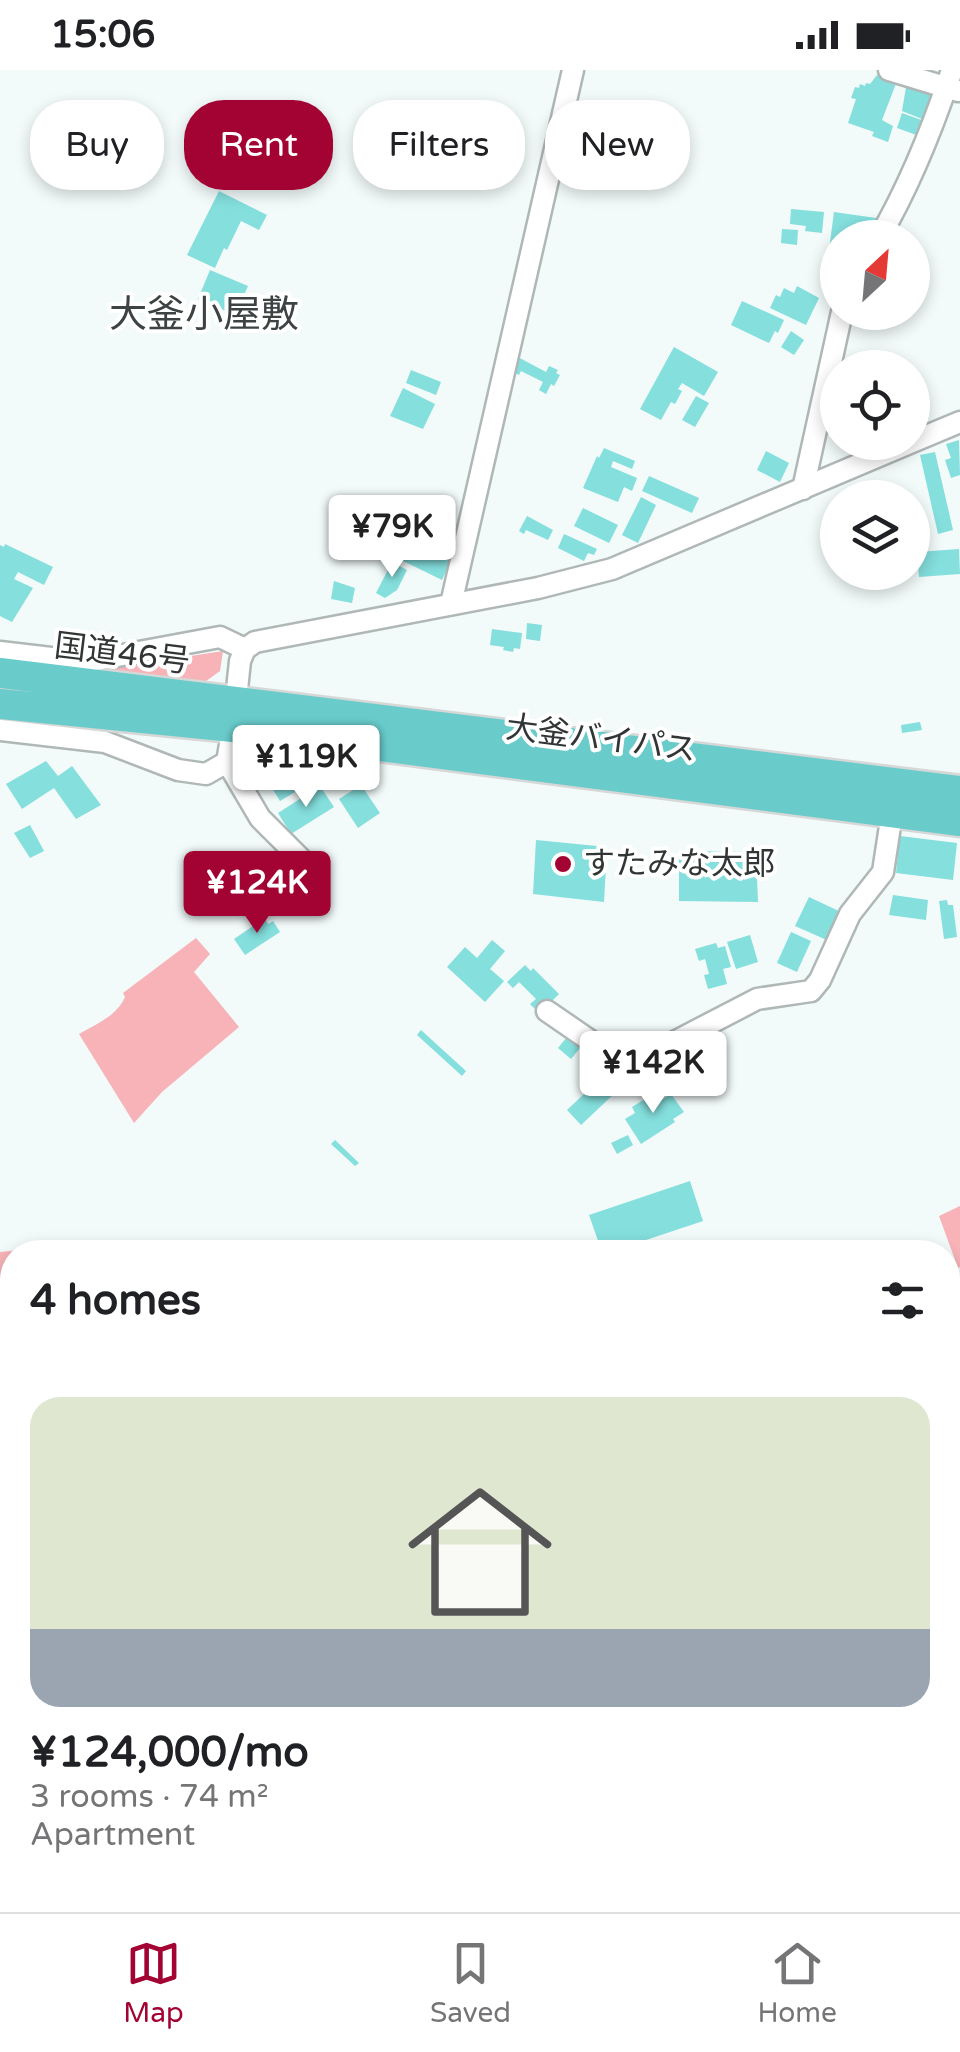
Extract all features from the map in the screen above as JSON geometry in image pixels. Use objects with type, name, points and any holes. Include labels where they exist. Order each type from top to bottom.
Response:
[{"type":"highway","name":"国道46号","points":[[0,674],[234,715]]},
{"type":"highway","name":"国道46号","points":[[0,704],[234,715]]},
{"type":"highway","name":"大釜バイパス","points":[[234,715],[960,791]]},
{"type":"highway","name":"大釜バイパス","points":[[234,715],[960,821]]},
{"type":"street","points":[[451,604],[572,70]]},
{"type":"street","points":[[889,70],[953,83],[890,220]]},
{"type":"street","points":[[803,489],[838,330]]},
{"type":"street","points":[[930,434],[960,422]]},
{"type":"street","points":[[308,866],[260,818],[227,762],[240,661],[255,642],[538,588],[612,569],[870,460]]},
{"type":"street","points":[[0,652],[85,662],[220,637],[245,650]]},
{"type":"street","points":[[0,730],[105,742],[178,770],[206,774],[227,762]]},
{"type":"street","points":[[546,1011],[632,1064],[757,1000],[811,991],[820,980],[850,914],[883,872],[892,812]]},
{"type":"shaded area","points":[[223,651],[220,671],[202,684],[100,670]]},
{"type":"shaded area","points":[[196,938],[210,954],[194,972],[239,1027],[162,1092],[134,1123],[79,1034],[111,1014],[125,997],[123,993]]},
{"type":"shaded area","points":[[960,1206],[960,1240],[948,1240],[939,1216]]},
{"type":"building","points":[[877,75],[897,81],[882,120],[893,126],[888,142],[872,136],[874,132],[848,123],[856,99],[851,98],[855,87],[870,84]]},
{"type":"building","points":[[906,87],[935,96],[927,121],[902,111]]},
{"type":"building","points":[[902,113],[927,122],[922,137],[897,128]]},
{"type":"building","points":[[219,191],[267,215],[259,230],[241,221],[215,268],[187,255]]},
{"type":"building","points":[[791,209],[824,212],[820,233],[790,224]]},
{"type":"building","points":[[834,212],[876,218],[876,220],[833,220]]},
{"type":"building","points":[[782,229],[798,230],[797,245],[781,243]]},
{"type":"building","points":[[210,270],[248,286],[244,295],[249,297],[246,305],[241,303],[235,315],[198,299]]},
{"type":"building","points":[[797,286],[819,298],[806,325],[770,308],[784,288],[794,293]]},
{"type":"building","points":[[742,301],[784,320],[769,343],[731,325]]},
{"type":"building","points":[[791,331],[804,340],[794,355],[781,347]]},
{"type":"building","points":[[674,347],[718,372],[704,396],[682,383],[675,404],[671,402],[661,420],[640,409]]},
{"type":"building","points":[[516,356],[546,372],[549,366],[558,370],[560,375],[546,394],[539,390],[543,382],[521,371],[519,375],[509,370]]},
{"type":"building","points":[[411,370],[441,382],[436,395],[406,383]]},
{"type":"building","points":[[403,388],[435,404],[423,429],[390,416]]},
{"type":"building","points":[[696,396],[709,403],[695,427],[682,420]]},
{"type":"building","points":[[959,440],[960,475],[951,478],[945,460],[951,458],[946,444]]},
{"type":"building","points":[[604,448],[635,461],[632,469],[613,461],[611,467],[637,478],[632,491],[624,487],[618,502],[583,488]]},
{"type":"building","points":[[766,451],[789,463],[780,482],[757,470]]},
{"type":"building","points":[[935,452],[953,530],[938,534],[930,480],[926,480],[921,460],[930,460],[930,453]]},
{"type":"building","points":[[649,476],[699,498],[692,513],[642,491]]},
{"type":"building","points":[[641,497],[656,505],[638,543],[622,535]]},
{"type":"building","points":[[583,508],[618,525],[609,543],[574,526]]},
{"type":"building","points":[[417,514],[457,533],[447,554],[453,557],[442,580],[395,557]]},
{"type":"building","points":[[527,516],[553,530],[548,540],[526,530],[524,534],[519,531]]},
{"type":"building","points":[[564,534],[597,549],[594,555],[588,553],[584,561],[558,548]]},
{"type":"building","points":[[0,545],[53,567],[44,585],[18,572],[14,579],[33,588],[12,622],[0,616]]},
{"type":"building","points":[[959,549],[960,574],[930,576],[930,551]]},
{"type":"building","points":[[392,562],[407,570],[397,590],[385,598],[376,593]]},
{"type":"building","points":[[334,581],[355,588],[352,603],[331,599]]},
{"type":"building","points":[[527,623],[542,625],[540,641],[526,639]]},
{"type":"building","points":[[492,629],[522,633],[520,649],[514,648],[513,652],[490,645]]},
{"type":"building","points":[[920,722],[922,730],[902,733],[901,725]]},
{"type":"building","points":[[46,761],[58,776],[72,766],[101,805],[76,819],[54,788],[22,809],[6,784]]},
{"type":"building","points":[[283,774],[295,792],[280,801],[269,783]]},
{"type":"building","points":[[361,785],[380,813],[358,828],[339,799]]},
{"type":"building","points":[[320,786],[334,807],[291,834],[278,813]]},
{"type":"building","points":[[30,825],[44,851],[30,858],[14,833]]},
{"type":"building","points":[[900,836],[957,843],[953,880],[896,873]]},
{"type":"building","points":[[536,840],[607,847],[604,902],[533,894]]},
{"type":"building","points":[[679,851],[756,852],[758,902],[679,901]]},
{"type":"building","points":[[893,895],[928,900],[926,920],[889,915]]},
{"type":"building","points":[[809,897],[843,913],[829,941],[795,926]]},
{"type":"building","points":[[947,900],[948,905],[953,905],[957,937],[944,939],[939,901]]},
{"type":"building","points":[[265,918],[268,924],[273,921],[280,932],[245,955],[234,939]]},
{"type":"building","points":[[791,932],[811,941],[797,972],[777,963]]},
{"type":"building","points":[[750,935],[758,962],[736,969],[727,942]]},
{"type":"building","points":[[492,940],[505,951],[490,969],[504,981],[485,1002],[447,967],[465,947],[477,958]]},
{"type":"building","points":[[716,943],[718,948],[725,946],[731,967],[723,969],[727,984],[708,989],[705,959],[699,961],[695,949]]},
{"type":"building","points":[[525,965],[559,994],[543,1010],[537,1011],[530,1004],[536,999],[519,982],[513,988],[507,982]]},
{"type":"building","points":[[421,1030],[466,1071],[462,1076],[417,1035]]},
{"type":"building","points":[[567,1037],[580,1048],[571,1059],[558,1048]]},
{"type":"building","points":[[601,1065],[620,1079],[614,1085],[597,1069]]},
{"type":"building","points":[[601,1078],[615,1093],[581,1125],[567,1110]]},
{"type":"building","points":[[658,1091],[663,1099],[671,1094],[684,1112],[641,1144],[625,1119],[635,1113],[632,1107]]},
{"type":"building","points":[[628,1135],[633,1145],[617,1154],[611,1143]]},
{"type":"building","points":[[335,1140],[359,1163],[355,1166],[331,1144]]},
{"type":"building","points":[[690,1181],[703,1221],[646,1240],[598,1240],[589,1215]]},
{"type":"place","name":"すたみな太郎","points":[[563,864]]},
{"type":"district","name":"大釜小屋敷","points":[[204,315]]}]
